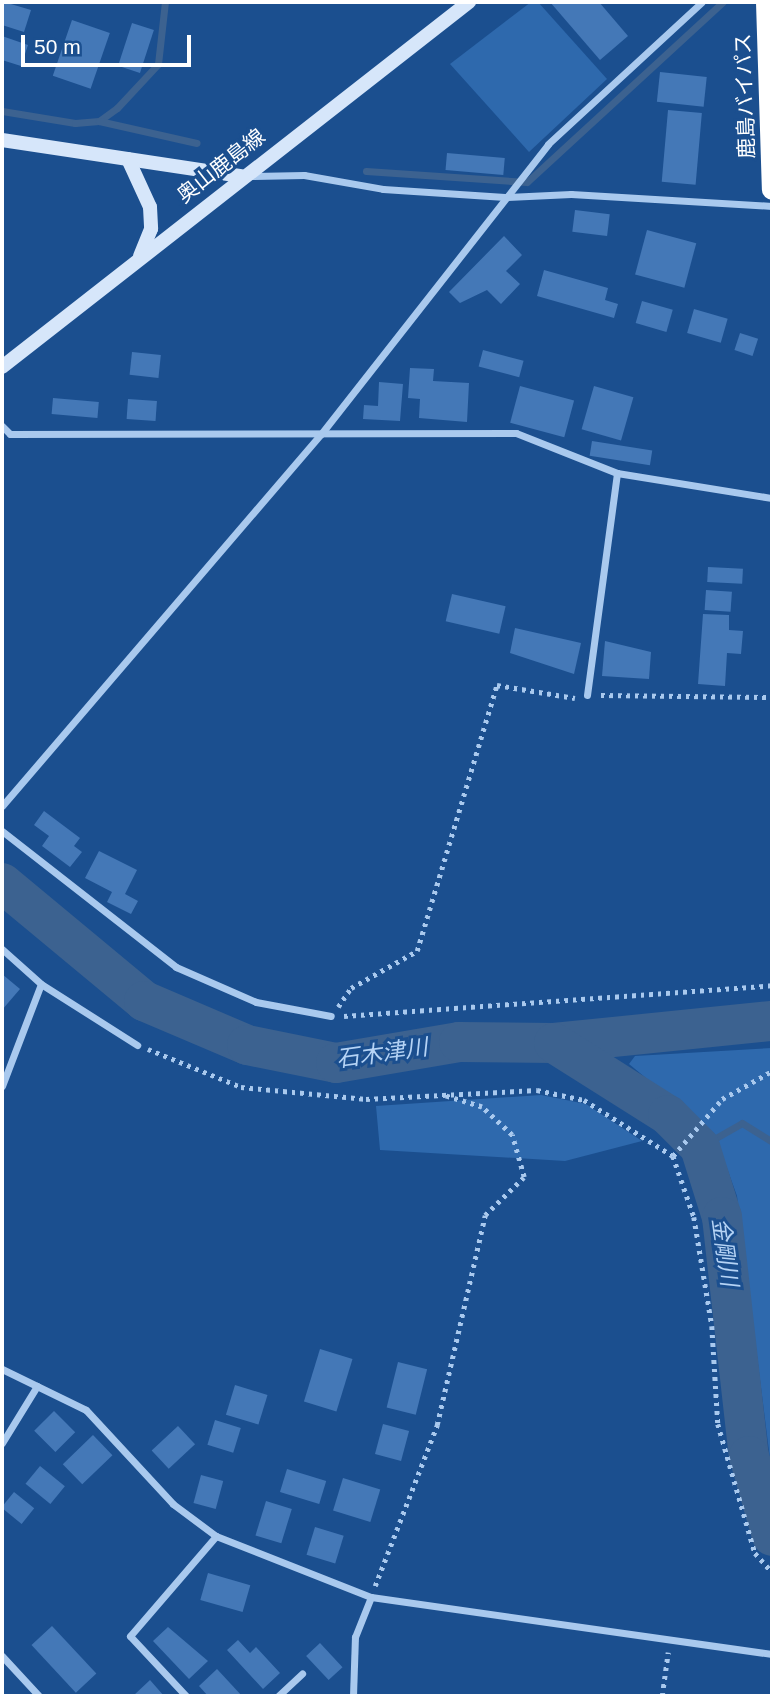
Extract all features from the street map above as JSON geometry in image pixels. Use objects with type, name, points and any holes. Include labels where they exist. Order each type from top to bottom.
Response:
[{"type":"highway","name":"鹿島バイパス","points":[[766,2],[772,189]]},
{"type":"main road","name":"奥山鹿島線","points":[[2,367],[241,176],[469,2]]},
{"type":"main road","points":[[2,140],[241,176]]},
{"type":"main road","points":[[128,159],[150,207],[151,229],[139,257]]},
{"type":"street","points":[[2,806],[321,434],[523,175],[702,2]]},
{"type":"street","points":[[241,176],[304,175],[383,189],[505,197],[570,194],[772,206]]},
{"type":"street","points":[[2,426],[10,434],[516,433],[617,473],[772,498]]},
{"type":"street","points":[[587,695],[617,473]]},
{"type":"street","points":[[2,831],[176,967],[256,1002],[331,1016]]},
{"type":"street","points":[[2,949],[41,984],[137,1045]]},
{"type":"street","points":[[2,1086],[41,984]]},
{"type":"street","points":[[2,1369],[86,1410],[173,1504],[216,1536],[371,1597],[772,1654]]},
{"type":"street","points":[[2,1443],[37,1386]]},
{"type":"street","points":[[186,1696],[130,1636],[216,1536]]},
{"type":"street","points":[[353,1696],[355,1637],[371,1597]]},
{"type":"street","points":[[2,1656],[39,1696]]},
{"type":"street","points":[[278,1696],[302,1674]]},
{"type":"path","points":[[331,1016],[351,988],[417,951],[497,685],[570,699],[587,695],[772,697]]},
{"type":"path","points":[[331,1016],[420,1015],[772,985]]},
{"type":"path","points":[[137,1045],[241,1087],[366,1099],[537,1090],[584,1100],[673,1156],[696,1231],[712,1326],[718,1424],[755,1553],[772,1572]]},
{"type":"path","points":[[673,1156],[722,1100],[772,1071]]},
{"type":"path","points":[[371,1597],[437,1425],[485,1215],[524,1177],[512,1135],[482,1107],[441,1095]]},
{"type":"path","points":[[662,1696],[670,1640]]},
{"type":"shaded area","points":[[531,2],[538,2],[607,79],[529,152],[450,64]]},
{"type":"shaded area","points":[[772,1048],[772,1475],[737,1196],[715,1135],[629,1064],[635,1056]]},
{"type":"shaded area","points":[[541,1095],[586,1104],[642,1141],[565,1161],[380,1150],[376,1106]]},
{"type":"building","points":[[4,2],[31,10],[24,32],[2,25]]},
{"type":"building","points":[[550,2],[599,2],[628,36],[600,60]]},
{"type":"building","points":[[72,20],[110,33],[91,89],[53,76]]},
{"type":"building","points":[[132,23],[154,30],[140,73],[118,66]]},
{"type":"building","points":[[2,36],[28,45],[21,66],[2,60]]},
{"type":"building","points":[[660,72],[707,77],[704,107],[657,102]]},
{"type":"building","points":[[668,110],[702,113],[696,185],[662,182]]},
{"type":"building","points":[[447,153],[505,158],[503,175],[446,170]]},
{"type":"building","points":[[575,210],[610,214],[607,236],[572,232]]},
{"type":"building","points":[[647,230],[696,243],[684,288],[635,274]]},
{"type":"building","points":[[504,236],[522,255],[506,271],[520,284],[501,304],[487,290],[460,303],[449,292]]},
{"type":"building","points":[[544,270],[608,288],[605,300],[618,304],[614,318],[537,296]]},
{"type":"building","points":[[642,301],[673,310],[666,332],[636,323]]},
{"type":"building","points":[[694,309],[728,319],[721,343],[687,333]]},
{"type":"building","points":[[740,333],[758,339],[753,356],[734,350]]},
{"type":"building","points":[[483,350],[524,361],[519,377],[479,366]]},
{"type":"building","points":[[132,352],[161,355],[158,378],[130,375]]},
{"type":"building","points":[[410,368],[434,369],[433,381],[469,383],[467,422],[419,418],[420,399],[408,398]]},
{"type":"building","points":[[379,382],[403,384],[400,421],[363,419],[364,405],[378,406]]},
{"type":"building","points":[[520,386],[574,400],[564,437],[510,423]]},
{"type":"building","points":[[594,386],[633,397],[621,441],[582,429]]},
{"type":"building","points":[[53,398],[99,402],[97,418],[52,414]]},
{"type":"building","points":[[128,399],[157,401],[156,421],[127,419]]},
{"type":"building","points":[[592,441],[652,451],[650,465],[590,456]]},
{"type":"building","points":[[708,567],[743,569],[742,584],[707,582]]},
{"type":"building","points":[[706,590],[732,592],[731,612],[705,610]]},
{"type":"building","points":[[452,594],[506,606],[499,634],[446,621]]},
{"type":"building","points":[[703,614],[729,615],[729,630],[743,631],[741,654],[727,653],[725,686],[698,684]]},
{"type":"building","points":[[515,628],[581,643],[574,674],[510,653]]},
{"type":"building","points":[[605,641],[651,652],[649,679],[602,676]]},
{"type":"building","points":[[44,811],[80,838],[74,846],[82,852],[70,867],[42,846],[49,836],[34,825]]},
{"type":"building","points":[[99,851],[137,870],[125,894],[138,901],[131,914],[107,902],[112,892],[85,878]]},
{"type":"building","points":[[2,974],[20,989],[2,1010]]},
{"type":"building","points":[[320,1349],[353,1359],[336,1412],[304,1402]]},
{"type":"building","points":[[398,1362],[427,1369],[416,1415],[387,1408]]},
{"type":"building","points":[[235,1385],[268,1395],[258,1425],[226,1415]]},
{"type":"building","points":[[54,1411],[75,1432],[55,1452],[34,1431]]},
{"type":"building","points":[[215,1420],[241,1428],[233,1453],[207,1445]]},
{"type":"building","points":[[383,1424],[409,1431],[401,1461],[375,1454]]},
{"type":"building","points":[[178,1426],[195,1444],[169,1469],[152,1451]]},
{"type":"building","points":[[93,1435],[112,1455],[82,1484],[63,1464]]},
{"type":"building","points":[[40,1466],[65,1486],[50,1504],[26,1484]]},
{"type":"building","points":[[287,1469],[326,1481],[319,1504],[280,1492]]},
{"type":"building","points":[[201,1475],[223,1481],[216,1509],[193,1503]]},
{"type":"building","points":[[343,1478],[380,1489],[370,1522],[333,1511]]},
{"type":"building","points":[[14,1492],[34,1508],[22,1524],[2,1508]]},
{"type":"building","points":[[266,1501],[292,1509],[281,1543],[255,1535]]},
{"type":"building","points":[[315,1527],[344,1536],[335,1564],[307,1555]]},
{"type":"building","points":[[208,1573],[250,1585],[243,1612],[200,1600]]},
{"type":"building","points":[[52,1626],[96,1674],[76,1693],[32,1645]]},
{"type":"building","points":[[168,1627],[208,1661],[189,1679],[153,1641]]},
{"type":"building","points":[[238,1640],[250,1653],[256,1647],[280,1673],[263,1689],[227,1650]]},
{"type":"building","points":[[320,1643],[343,1667],[329,1680],[306,1656]]},
{"type":"building","points":[[217,1669],[242,1696],[208,1696],[199,1686]]},
{"type":"building","points":[[150,1680],[164,1696],[133,1696]]},
{"type":"waterway","points":[[2,111],[75,123],[99,121],[117,108],[158,64],[165,2]]},
{"type":"waterway","points":[[366,171],[527,182],[723,2]]},
{"type":"waterway","points":[[99,121],[197,143]]},
{"type":"waterway","name":"石木津川","points":[[2,883],[144,1001],[247,1045],[336,1063],[459,1042],[554,1043],[772,1021]]},
{"type":"waterway","name":"金剛川","points":[[554,1043],[668,1115],[700,1147],[722,1217],[749,1456],[772,1536]]},
{"type":"waterway","points":[[700,1147],[742,1123],[772,1142]]}]
